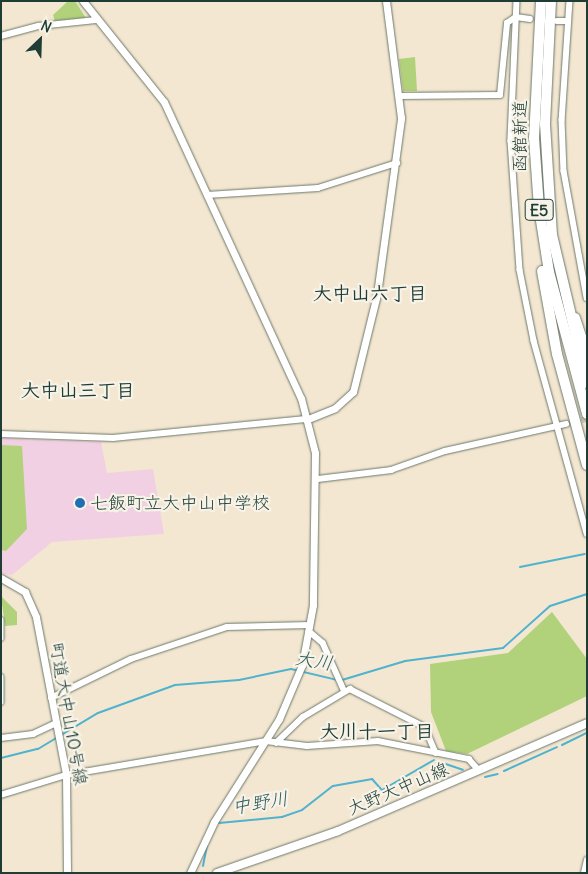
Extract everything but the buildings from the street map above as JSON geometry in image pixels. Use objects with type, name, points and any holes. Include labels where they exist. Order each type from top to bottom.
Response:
[{"type":"highway","name":"函館新道","points":[[541,1],[535,168],[549,272],[587,414]]},
{"type":"highway","name":"函館新道","points":[[551,1],[546,124],[552,235],[587,383]]},
{"type":"highway","points":[[535,168],[539,249],[550,319],[587,465]]},
{"type":"highway","points":[[552,235],[587,354]]},
{"type":"main road","name":"大野大中山線","points":[[217,873],[338,831],[587,723]]},
{"type":"street","points":[[83,1],[96,20],[156,89],[207,195],[308,419],[318,479],[310,628],[302,664],[266,741],[214,822],[190,873]]},
{"type":"street","points":[[1,434],[113,438],[308,419],[336,408],[353,392],[377,294],[396,162],[399,96],[386,1]]},
{"type":"street","points":[[517,1],[511,141],[517,247],[534,341],[559,426],[587,534]]},
{"type":"street","points":[[570,1],[564,172],[587,298]]},
{"type":"street","points":[[399,96],[500,95],[507,23],[516,18],[530,20]]},
{"type":"street","points":[[1,36],[39,26],[96,20]]},
{"type":"street","points":[[557,22],[568,21]]},
{"type":"street","points":[[207,195],[318,188],[396,162]]},
{"type":"street","points":[[318,479],[391,470],[445,451],[566,424]]},
{"type":"street","name":"町道大中山10号線","points":[[1,578],[19,586],[32,601],[61,741],[66,775],[68,873]]},
{"type":"street","points":[[1,620],[1,638]]},
{"type":"street","points":[[51,698],[131,659],[227,627],[310,628],[323,643],[342,684],[425,727],[431,733],[436,753]]},
{"type":"street","points":[[1,677],[1,702]]},
{"type":"street","points":[[276,743],[342,684]]},
{"type":"street","points":[[1,738],[33,734],[58,726]]},
{"type":"street","points":[[1,795],[66,775],[266,741],[307,746],[378,741],[469,759],[479,770]]},
{"type":"street","points":[[584,873],[587,860]]},
{"type":"shaded area","name":"七飯町立大中山中学校","points":[[1,438],[101,442],[107,473],[153,469],[164,534],[52,542],[12,575],[1,573]]},
{"type":"green space","points":[[68,1],[75,1],[86,18],[55,21],[53,15]]},
{"type":"green space","points":[[415,57],[417,91],[403,91],[399,59]]},
{"type":"green space","points":[[1,445],[22,446],[27,529],[6,551],[1,550]]},
{"type":"green space","points":[[1,596],[17,612],[17,625],[5,626]]},
{"type":"green space","points":[[552,612],[587,659],[587,696],[467,754],[446,751],[431,712],[430,664],[508,653]]},
{"type":"waterway","points":[[520,567],[585,554]]},
{"type":"waterway","name":"大川","points":[[342,680],[405,661],[503,648],[550,606],[587,594]]},
{"type":"waterway","name":"大川","points":[[1,758],[38,749],[98,713],[175,685],[239,680],[291,669],[337,680]]},
{"type":"waterway","name":"中野川","points":[[562,745],[587,733]]},
{"type":"waterway","name":"中野川","points":[[504,771],[557,747]]},
{"type":"waterway","name":"中野川","points":[[219,823],[282,817],[302,810],[333,786],[372,779],[382,790],[434,760]]},
{"type":"waterway","name":"中野川","points":[[440,762],[463,770]]},
{"type":"waterway","name":"中野川","points":[[485,777],[498,774]]},
{"type":"waterway","name":"中野川","points":[[203,866],[207,845]]},
{"type":"tunnel","points":[[573,422],[587,419]]},
{"type":"place","name":"七飯町立大中山中学校","points":[[80,503]]},
{"type":"district","name":"大中山六丁目","points":[[370,294]]},
{"type":"district","name":"大中山三丁目","points":[[78,391]]},
{"type":"district","name":"大川十一丁目","points":[[377,732]]}]
